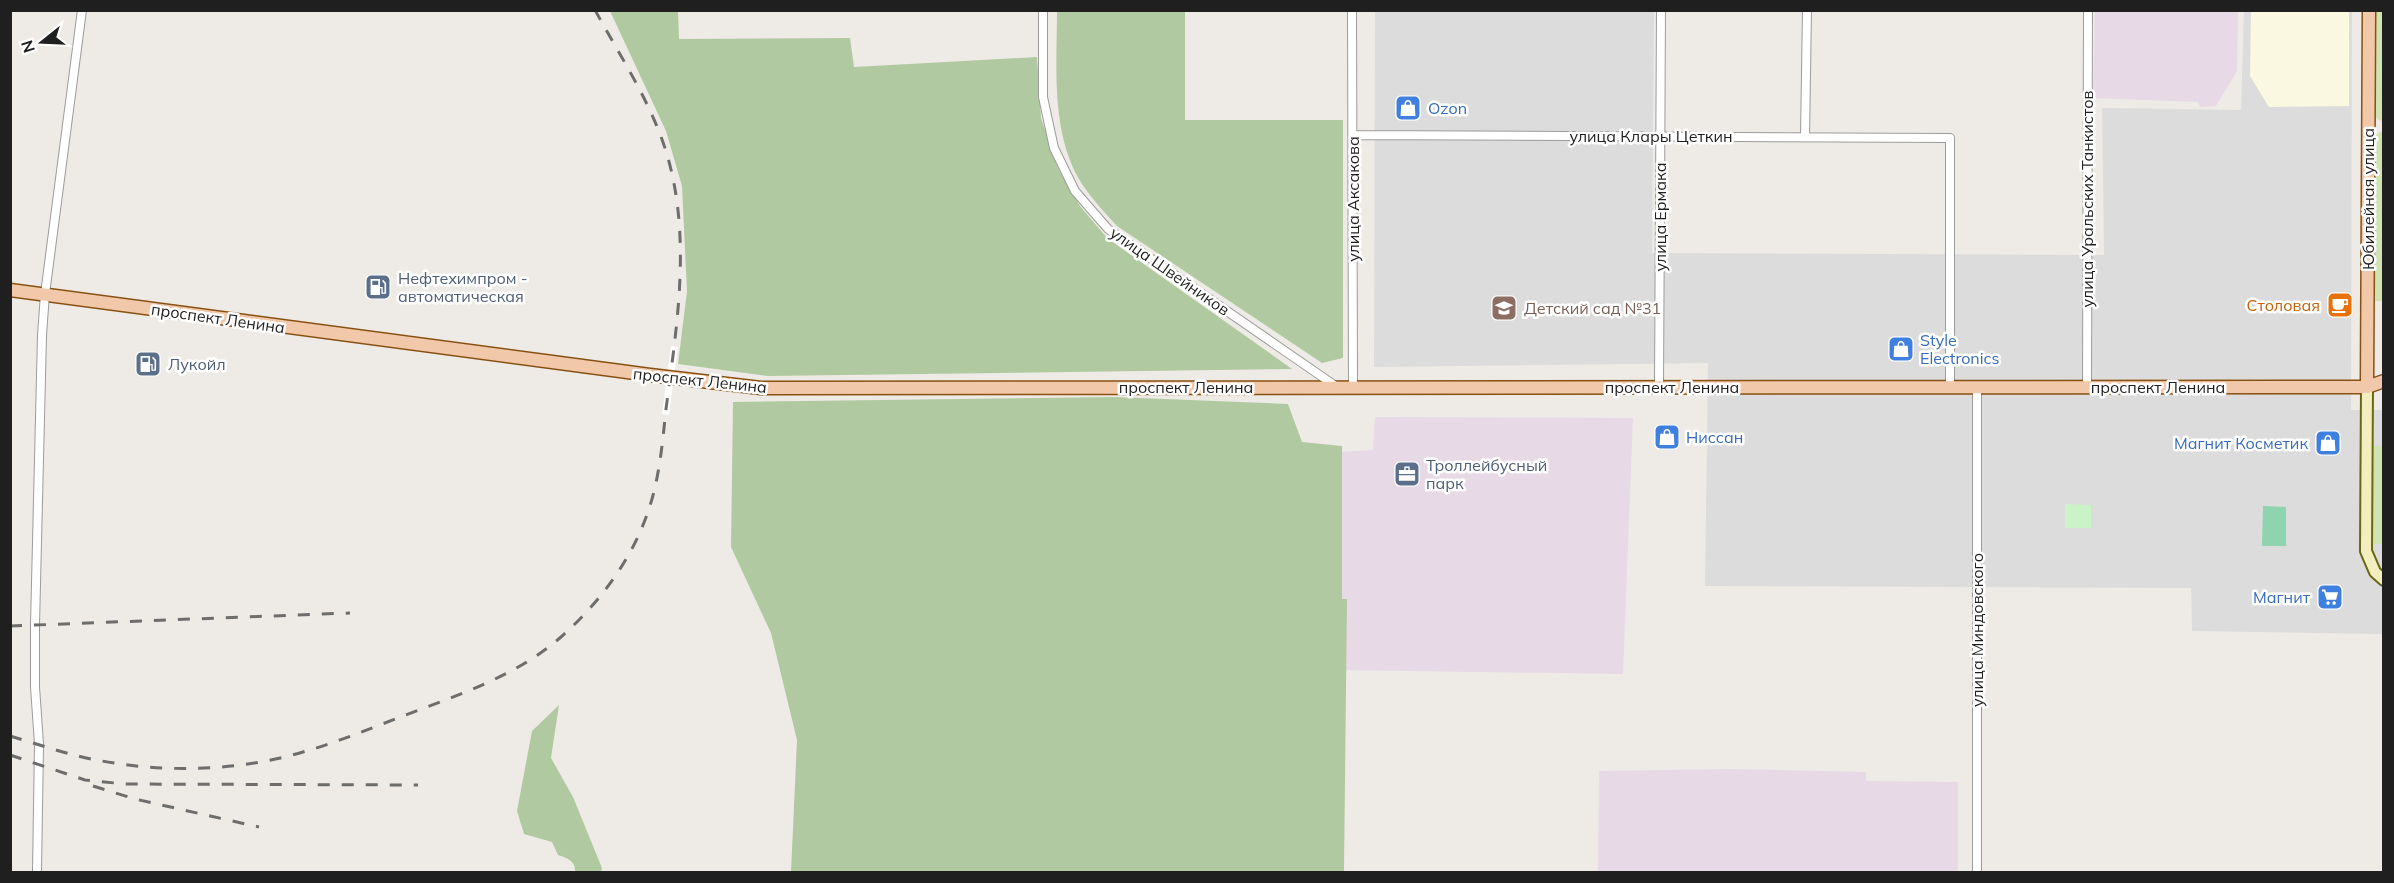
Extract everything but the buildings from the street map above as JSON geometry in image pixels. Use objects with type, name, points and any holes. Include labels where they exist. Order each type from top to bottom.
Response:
[{"type":"main road","name":"Юбилейная улица","points":[[2367,387],[2369,10]]},
{"type":"main road","name":"проспект Ленина","points":[[10,290],[761,388],[2367,387],[2384,381]]},
{"type":"main road","name":"проспект Ленина","points":[[2367,387],[2384,393]]},
{"type":"street","points":[[37,873],[39,744],[34,687],[34,631],[39,414],[45,294],[82,10]]},
{"type":"street","name":"улица Швейников","points":[[1042,10],[1043,97],[1054,148],[1076,191],[1108,230],[1338,387]]},
{"type":"street","name":"улица Аксакова","points":[[1352,10],[1353,387]]},
{"type":"street","name":"улица Ермака","points":[[1659,387],[1660,10]]},
{"type":"street","points":[[1805,137],[1807,10]]},
{"type":"street","name":"улица Уральских Танкистов","points":[[2087,387],[2088,10]]},
{"type":"street","name":"улица Клары Цеткин","points":[[1353,135],[1950,138],[1950,387]]},
{"type":"street","name":"улица Миндовского","points":[[1977,387],[1977,873]]},
{"type":"street","points":[[2367,387],[2366,551],[2375,572],[2384,580]]},
{"type":"shaded area","points":[[1375,11],[1654,11],[1652,253],[2104,255],[2102,108],[2241,110],[2244,11],[2352,11],[2351,410],[2383,410],[2383,634],[2192,631],[2191,588],[1705,586],[1708,363],[1374,367]]},
{"type":"shaded area","points":[[2095,11],[2238,11],[2237,71],[2216,106],[2200,107],[2198,102],[2093,98]]},
{"type":"shaded area","points":[[2251,11],[2349,11],[2349,106],[2269,107],[2250,76]]},
{"type":"shaded area","name":"Троллейбусный парк","points":[[1375,417],[1633,418],[1623,674],[1338,670],[1339,452],[1373,450]]},
{"type":"shaded area","points":[[1731,769],[1866,772],[1866,781],[1958,782],[1958,872],[1598,872],[1599,771]]},
{"type":"green space","points":[[610,11],[678,11],[679,39],[850,38],[854,67],[1037,57],[1041,118],[1058,168],[1080,206],[1107,238],[1292,369],[768,376],[678,364],[687,291],[682,186],[666,131]]},
{"type":"green space","points":[[1057,11],[1185,11],[1185,120],[1343,120],[1343,358],[1322,363],[1117,226],[1094,200],[1082,184],[1072,164],[1060,122],[1056,77]]},
{"type":"green space","points":[[2376,11],[2383,11],[2382,121],[2377,119],[2375,114]]},
{"type":"green space","points":[[2383,132],[2383,301],[2373,301],[2376,135]]},
{"type":"green space","points":[[1114,397],[1288,404],[1302,442],[1342,446],[1342,599],[1347,599],[1344,872],[791,872],[797,740],[771,633],[731,547],[733,402]]},
{"type":"green space","points":[[2370,446],[2383,446],[2383,544],[2369,544]]},
{"type":"green space","points":[[2065,504],[2091,505],[2091,528],[2065,528]]},
{"type":"green space","points":[[2263,506],[2286,507],[2286,546],[2262,546]]},
{"type":"green space","points":[[559,705],[551,758],[573,797],[602,868],[601,872],[575,872],[575,868],[568,859],[558,855],[552,842],[524,834],[517,811],[532,731]]},
{"type":"pier","points":[[671,346],[678,347],[669,415],[662,414]]},
{"type":"railway","points":[[10,736],[90,759],[127,765],[203,768],[279,758],[350,736],[462,694],[504,675],[524,664],[561,637],[599,598],[630,553],[654,493],[678,314],[680,251],[675,189],[662,138],[636,82],[595,10]]},
{"type":"railway","points":[[10,626],[350,613]]},
{"type":"railway","points":[[10,755],[85,780],[125,784],[418,785]]},
{"type":"railway","points":[[93,786],[135,799],[259,827]]},
{"type":"place","name":"Ozon","points":[[1408,108]]},
{"type":"place","name":"Нефтехимпром - автоматическая","points":[[378,287]]},
{"type":"place","name":"Столовая","points":[[2340,305]]},
{"type":"place","name":"Детский сад №31","points":[[1504,308]]},
{"type":"place","name":"Style Electronics","points":[[1901,349]]},
{"type":"place","name":"Лукойл","points":[[148,364]]},
{"type":"place","name":"Ниссан","points":[[1667,437]]},
{"type":"place","name":"Магнит Косметик","points":[[2328,443]]},
{"type":"place","name":"Троллейбусный парк","points":[[1407,474]]},
{"type":"place","name":"Магнит","points":[[2330,597]]}]
